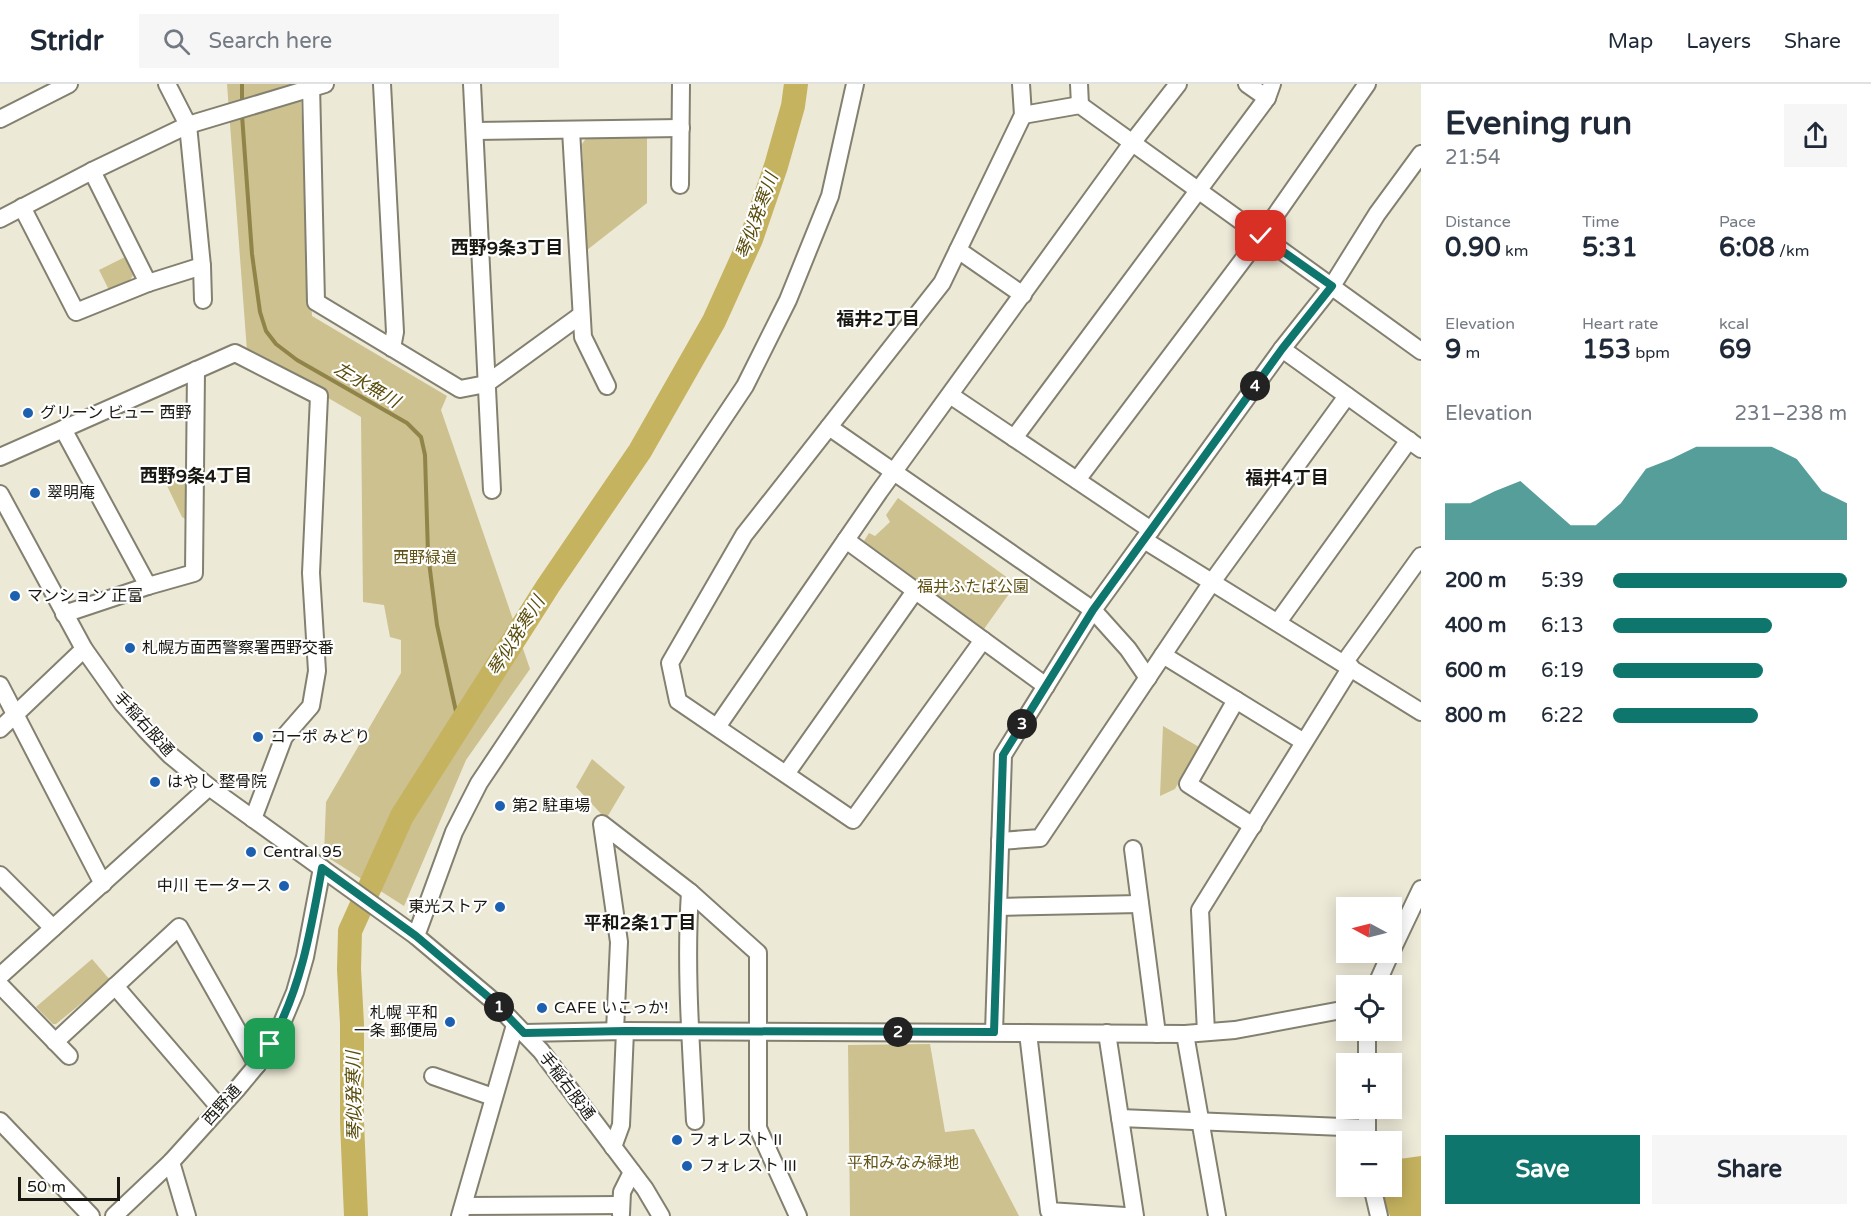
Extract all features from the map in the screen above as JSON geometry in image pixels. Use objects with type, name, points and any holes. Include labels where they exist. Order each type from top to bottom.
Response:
[{"type":"street","points":[[0,119],[69,84]]},
{"type":"street","points":[[167,84],[188,125],[202,266],[203,300]]},
{"type":"street","points":[[382,84],[395,332],[392,348]]},
{"type":"street","points":[[472,84],[492,490]]},
{"type":"street","points":[[680,184],[681,84]]},
{"type":"street","points":[[416,936],[454,832],[479,783],[745,386],[788,300],[830,196],[855,84]]},
{"type":"street","points":[[983,640],[853,820],[678,700],[670,663],[744,535],[942,283],[1023,115],[1021,84]]},
{"type":"street","points":[[1079,84],[1080,105]]},
{"type":"street","points":[[717,727],[894,471],[1132,143],[1178,84]]},
{"type":"street","points":[[1014,438],[1270,91],[1247,84]]},
{"type":"street","points":[[1077,480],[1261,236],[1367,84]]},
{"type":"street","points":[[0,219],[188,125],[316,86],[316,302],[460,389],[486,384],[581,315]]},
{"type":"street","points":[[1023,115],[1080,105],[1421,351]]},
{"type":"street","points":[[475,131],[681,128]]},
{"type":"street","points":[[571,130],[583,337],[607,386]]},
{"type":"street","points":[[994,1032],[1003,755],[1093,610],[1282,349],[1332,286],[1377,214],[1421,154]]},
{"type":"street","points":[[92,171],[148,284]]},
{"type":"street","points":[[22,207],[76,312],[202,266]]},
{"type":"street","points":[[958,250],[1023,295]]},
{"type":"street","points":[[1278,622],[1415,444],[1282,349]]},
{"type":"street","points":[[0,457],[235,353],[319,396],[311,573],[317,671],[311,706],[284,737],[253,819]]},
{"type":"street","points":[[64,614],[194,573],[196,370]]},
{"type":"street","points":[[950,394],[1077,480],[1212,582],[1419,706]]},
{"type":"street","points":[[1000,841],[1041,838],[1212,582],[1347,396]]},
{"type":"street","points":[[829,427],[1093,610],[1128,650],[1148,678]]},
{"type":"street","points":[[63,429],[148,586]]},
{"type":"street","name":"手稲右股通","points":[[0,494],[84,649],[123,704],[145,729],[170,755],[209,787],[416,936],[492,1000],[541,1051],[632,1172],[661,1216]]},
{"type":"street","points":[[846,540],[1046,686]]},
{"type":"street","points":[[1206,1032],[1200,910],[1304,742],[1348,665],[1421,556]]},
{"type":"street","points":[[786,774],[915,591]]},
{"type":"street","points":[[0,729],[84,649]]},
{"type":"street","points":[[1163,655],[1304,742]]},
{"type":"street","points":[[0,685],[103,884]]},
{"type":"street","points":[[1236,700],[1188,784],[1253,826]]},
{"type":"street","points":[[0,976],[209,787]]},
{"type":"street","points":[[613,1147],[621,1125],[619,942],[602,824],[690,892],[758,953],[758,1128],[798,1216]]},
{"type":"street","points":[[1133,849],[1157,1034]]},
{"type":"street","name":"西野通","points":[[114,1216],[171,1162],[257,1065],[282,1023],[295,992],[305,957],[322,868]]},
{"type":"street","points":[[0,875],[53,928]]},
{"type":"street","points":[[1402,928],[1421,889]]},
{"type":"street","points":[[690,892],[688,928],[690,1032],[695,1121]]},
{"type":"street","points":[[998,907],[1140,904]]},
{"type":"street","points":[[55,1042],[179,927],[257,1065]]},
{"type":"street","points":[[0,985],[69,1056]]},
{"type":"street","points":[[115,986],[219,1107]]},
{"type":"street","points":[[632,1172],[622,1192],[621,1210],[462,1211],[493,1097],[520,1029],[1185,1034],[1235,1030],[1336,1011]]},
{"type":"street","points":[[1028,1033],[1049,1211],[1125,1216]]},
{"type":"street","points":[[1107,1033],[1135,1216]]},
{"type":"street","points":[[1185,1034],[1217,1216]]},
{"type":"street","points":[[433,1076],[493,1097]]},
{"type":"street","points":[[1120,1118],[1336,1133]]},
{"type":"street","points":[[0,1120],[91,1216]]},
{"type":"street","points":[[171,1162],[187,1216]]},
{"type":"street","points":[[1374,1197],[1379,1216]]},
{"type":"green space","name":"西野緑道","points":[[227,84],[300,84],[312,316],[447,396],[441,410],[530,669],[466,760],[404,906],[324,855],[326,802],[401,673],[401,640],[390,637],[384,605],[363,602],[361,417],[247,351]]},
{"type":"green space","points":[[587,137],[647,138],[647,203],[587,250],[582,144]]},
{"type":"green space","points":[[125,257],[133,275],[126,283],[109,290],[99,270]]},
{"type":"green space","points":[[160,471],[187,471],[187,520],[182,517]]},
{"type":"green space","name":"福井ふたば公園","points":[[898,498],[1016,584],[984,629],[864,541],[869,533],[875,536],[890,522],[886,515]]},
{"type":"green space","points":[[1163,726],[1199,747],[1175,789],[1160,796]]},
{"type":"green space","points":[[592,759],[625,787],[606,819],[576,787]]},
{"type":"green space","points":[[92,959],[110,980],[56,1024],[53,1024],[36,1007]]},
{"type":"green space","name":"平和みなみ緑地","points":[[930,1044],[945,1132],[974,1129],[1019,1216],[850,1216],[848,1045]]},
{"type":"shaded area","points":[[1421,1156],[1421,1216],[1390,1216],[1382,1197],[1402,1197],[1402,1159]]},
{"type":"waterway","name":"左水無川","points":[[242,84],[242,104]]},
{"type":"waterway","name":"琴似発寒川","points":[[356,1216],[352,1122],[350,931],[402,816],[548,586],[640,451],[714,321],[751,239],[776,166],[793,106],[796,84]]},
{"type":"waterway","name":"左水無川","points":[[242,115],[252,254],[260,312],[266,331],[276,344],[297,360],[407,423],[421,437],[425,455],[428,554],[437,625],[459,725]]},
{"type":"place","name":"グリーン ビュー 西野","points":[[28,413]]},
{"type":"place","name":"翠明庵","points":[[35,493]]},
{"type":"place","name":"マンション 正富","points":[[15,596]]},
{"type":"place","name":"札幌方面西警察署西野交番","points":[[130,648]]},
{"type":"place","name":"コーポ みどり","points":[[258,737]]},
{"type":"place","name":"はやし 整骨院","points":[[155,782]]},
{"type":"place","name":"第2 駐車場","points":[[500,806]]},
{"type":"place","name":"Central 95","points":[[251,852]]},
{"type":"place","name":"中川 モータース","points":[[284,886]]},
{"type":"place","name":"東光ストア","points":[[500,907]]},
{"type":"place","name":"CAFE いこっか!","points":[[542,1008]]},
{"type":"place","name":"札幌 平和 一条 郵便局","points":[[450,1022]]},
{"type":"place","name":"フォレスト II","points":[[677,1140]]},
{"type":"place","name":"フォレスト III","points":[[687,1166]]},
{"type":"district","name":"西野9条3丁目","points":[[507,248]]},
{"type":"district","name":"福井2丁目","points":[[878,319]]},
{"type":"district","name":"西野9条4丁目","points":[[196,476]]},
{"type":"district","name":"福井4丁目","points":[[1287,478]]},
{"type":"district","name":"平和2条1丁目","points":[[640,923]]},
{"type":"route","points":[[270,1044],[295,992],[305,957],[322,868],[416,936],[492,1000],[524,1033],[994,1032],[1003,755],[1093,610],[1282,349],[1332,286],[1261,236]]}]
